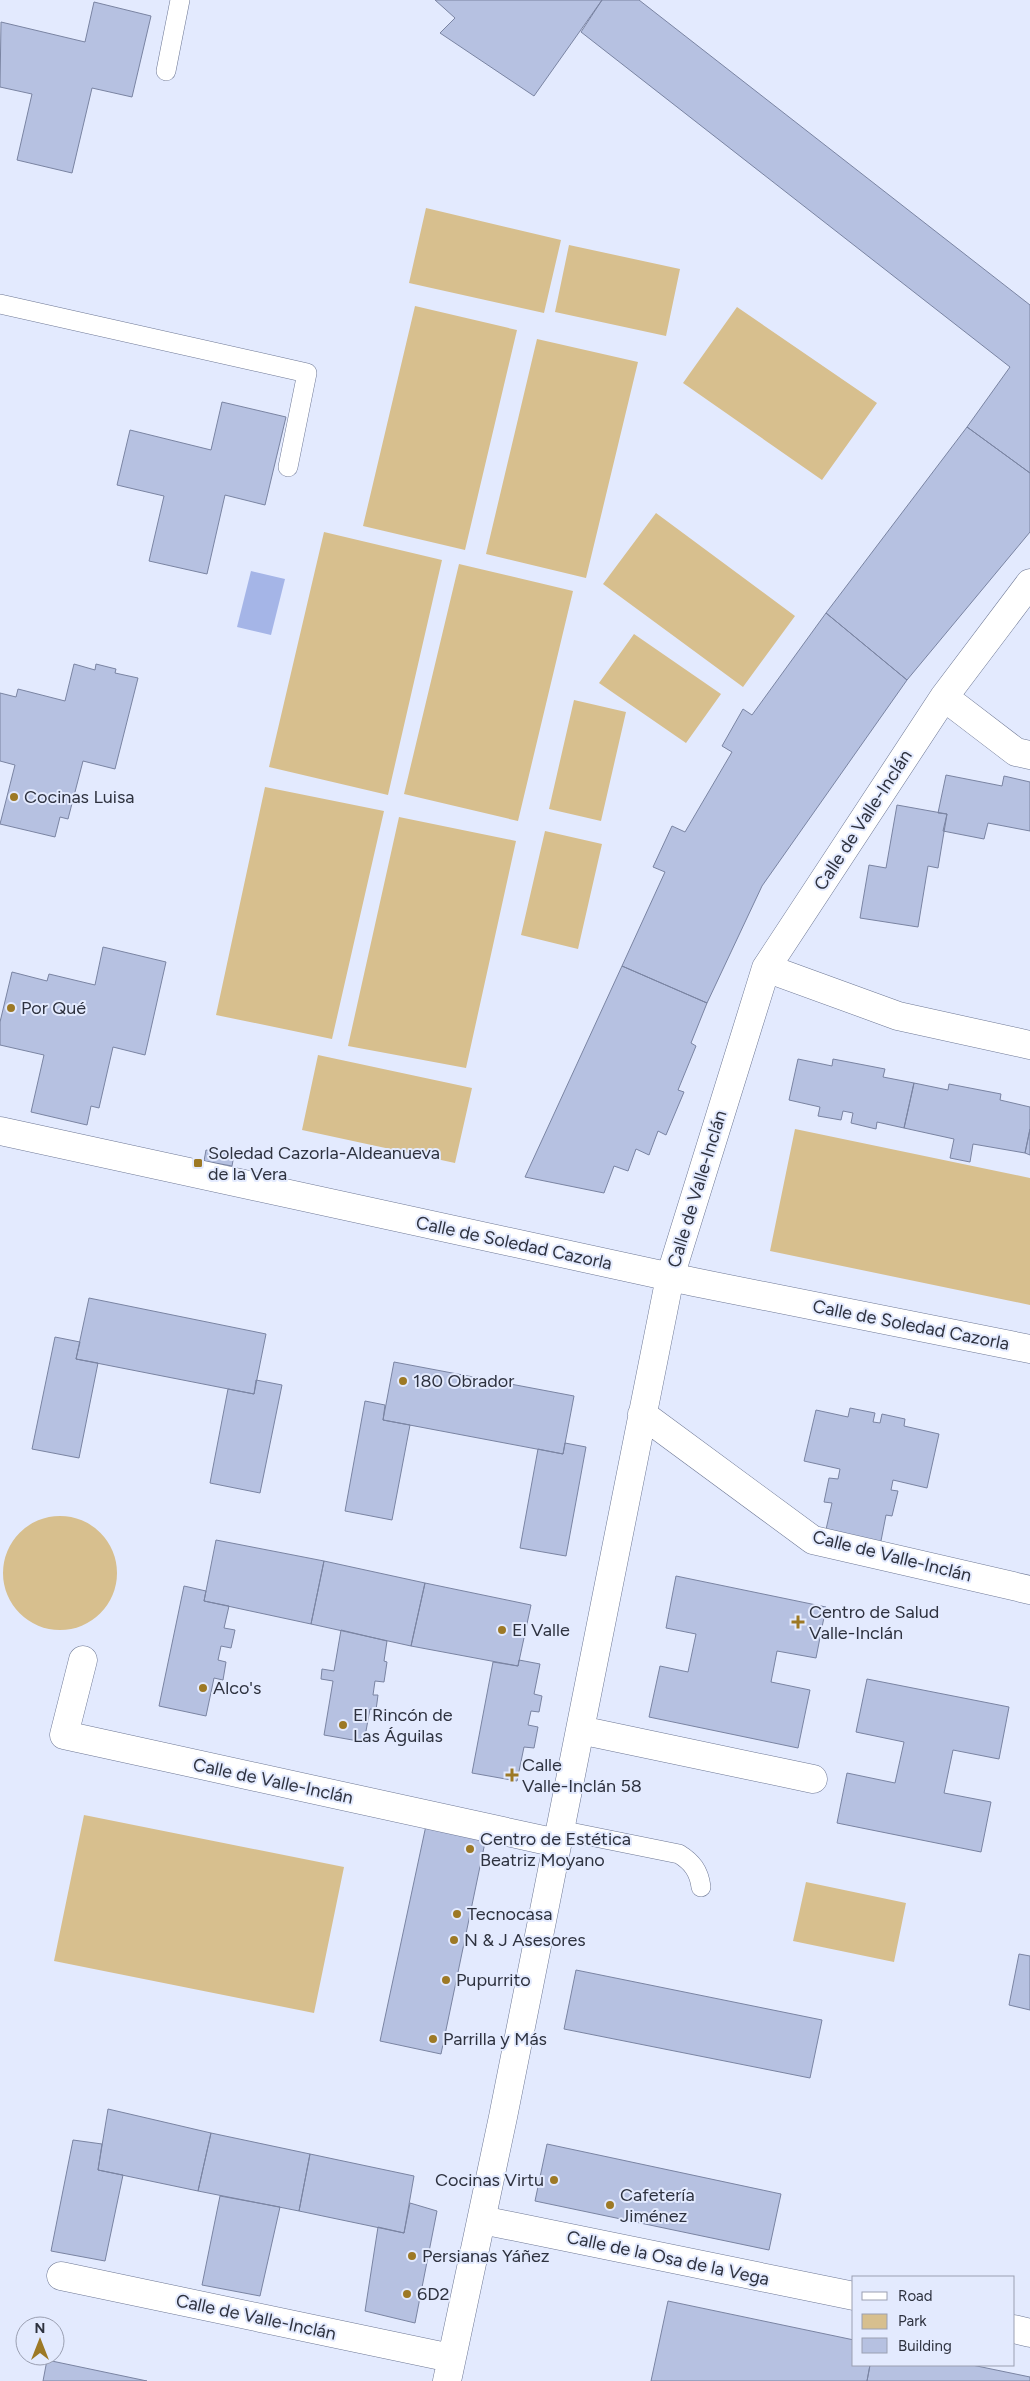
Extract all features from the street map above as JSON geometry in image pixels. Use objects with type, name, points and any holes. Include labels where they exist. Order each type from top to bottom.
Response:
[{"type":"street","name":"Calle de Valle-Inclán","points":[[61,2276],[449,2370],[482,2220],[670,1276],[766,968],[944,697],[1030,583]]},
{"type":"street","points":[[944,697],[1016,752],[1030,755]]},
{"type":"street","points":[[766,968],[898,1016],[1030,1045]]},
{"type":"street","name":"Calle de Soledad Cazorla","points":[[0,1131],[670,1276],[1030,1349]]},
{"type":"street","name":"Calle de Valle-Inclán","points":[[642,1414],[813,1540],[1030,1590]]},
{"type":"street","name":"Calle de Valle-Inclán","points":[[82,1660],[64,1735],[559,1836]]},
{"type":"street","points":[[580,1730],[813,1779]]},
{"type":"street","name":"Calle de la Osa de la Vega","points":[[482,2220],[852,2296]]},
{"type":"street","points":[[1015,2329],[1030,2333]]},
{"type":"lane","points":[[166,71],[180,0]]},
{"type":"lane","points":[[0,304],[307,373],[288,467]]},
{"type":"lane","points":[[559,1836],[679,1854],[690,1861],[696,1869],[701,1887]]},
{"type":"green space","points":[[426,208],[561,240],[544,313],[409,283]]},
{"type":"green space","points":[[569,245],[680,269],[666,336],[555,312]]},
{"type":"green space","points":[[415,306],[517,330],[465,550],[363,526]]},
{"type":"green space","points":[[737,307],[877,403],[822,480],[683,383]]},
{"type":"green space","points":[[537,339],[638,362],[586,578],[486,554]]},
{"type":"green space","points":[[656,513],[795,616],[743,687],[603,584]]},
{"type":"green space","points":[[324,532],[442,560],[388,795],[269,767]]},
{"type":"green space","points":[[459,564],[573,591],[518,821],[404,794]]},
{"type":"green space","points":[[634,634],[721,694],[686,743],[599,683]]},
{"type":"green space","points":[[574,700],[626,712],[601,821],[549,809]]},
{"type":"green space","points":[[265,787],[384,811],[332,1039],[216,1015]]},
{"type":"green space","points":[[399,817],[516,841],[466,1068],[348,1046]]},
{"type":"green space","points":[[545,831],[602,844],[578,949],[521,935]]},
{"type":"green space","points":[[318,1055],[472,1088],[455,1163],[302,1130]]},
{"type":"green space","points":[[795,1129],[1030,1178],[1030,1305],[770,1251]]},
{"type":"green space","points":[[60,1516],[82,1521],[100,1533],[112,1551],[117,1573],[112,1595],[100,1613],[82,1625],[60,1630],[38,1625],[20,1613],[8,1595],[3,1573],[8,1551],[20,1533],[38,1521]]},
{"type":"green space","points":[[84,1815],[344,1867],[314,2013],[54,1961]]},
{"type":"green space","points":[[806,1882],[906,1903],[894,1962],[793,1941]]},
{"type":"water","points":[[251,571],[285,579],[271,635],[237,627]]},
{"type":"building","points":[[435,0],[602,0],[534,96],[440,33],[455,18]]},
{"type":"building","points":[[602,0],[639,0],[1030,305],[1030,473],[967,427],[1010,367],[581,32]]},
{"type":"building","points":[[94,2],[151,16],[132,97],[92,88],[72,173],[17,160],[32,94],[0,87],[1,22],[85,42]]},
{"type":"building","points":[[222,402],[286,417],[265,505],[225,495],[207,574],[149,561],[164,496],[117,485],[130,430],[211,450]]},
{"type":"building","points":[[967,427],[1030,473],[1030,532],[907,680],[826,613]]},
{"type":"building","points":[[826,613],[907,680],[762,886],[707,1003],[622,966],[665,872],[653,867],[672,826],[685,832],[732,752],[722,746],[743,709],[752,715]]},
{"type":"building","points":[[74,664],[95,670],[96,664],[116,669],[115,673],[138,678],[115,769],[83,761],[68,819],[60,817],[55,837],[0,824],[15,765],[0,761],[0,693],[16,697],[18,689],[65,701]]},
{"type":"building","points":[[946,775],[1002,786],[1004,776],[1030,782],[1030,831],[988,823],[984,839],[943,831],[947,814],[938,813]]},
{"type":"building","points":[[897,805],[947,814],[938,868],[928,866],[918,927],[860,918],[869,865],[886,868]]},
{"type":"building","points":[[103,947],[166,962],[145,1055],[113,1047],[99,1108],[91,1106],[87,1125],[31,1112],[44,1055],[0,1045],[0,1022],[12,972],[47,981],[49,974],[95,985]]},
{"type":"building","points":[[622,966],[707,1003],[691,1043],[696,1046],[678,1090],[684,1092],[666,1135],[658,1131],[649,1155],[636,1149],[628,1171],[614,1166],[604,1193],[525,1177]]},
{"type":"building","points":[[798,1059],[832,1066],[833,1059],[885,1069],[883,1077],[914,1083],[904,1128],[877,1122],[876,1129],[851,1123],[853,1113],[843,1111],[841,1120],[818,1116],[820,1107],[789,1100]]},
{"type":"building","points":[[914,1083],[948,1090],[949,1084],[1001,1094],[1000,1100],[1030,1107],[1030,1129],[1025,1153],[973,1144],[970,1162],[950,1158],[954,1139],[904,1128]]},
{"type":"building","points":[[1030,1129],[1030,1155],[1025,1153]]},
{"type":"building","points":[[206,1150],[234,1155],[232,1166],[204,1161]]},
{"type":"building","points":[[89,1298],[266,1334],[254,1394],[76,1359]]},
{"type":"building","points":[[55,1337],[80,1342],[76,1359],[98,1363],[79,1458],[32,1449]]},
{"type":"building","points":[[394,1362],[574,1396],[563,1454],[383,1420]]},
{"type":"building","points":[[256,1380],[282,1385],[260,1493],[210,1483],[228,1389],[254,1394]]},
{"type":"building","points":[[365,1401],[385,1405],[383,1420],[410,1425],[392,1520],[345,1511]]},
{"type":"building","points":[[850,1408],[875,1413],[873,1422],[880,1423],[882,1414],[905,1419],[904,1426],[939,1434],[927,1488],[893,1480],[891,1490],[898,1491],[892,1516],[886,1515],[880,1546],[825,1534],[832,1503],[824,1502],[829,1478],[838,1479],[840,1469],[804,1461],[816,1410],[848,1417]]},
{"type":"building","points":[[565,1443],[586,1447],[566,1556],[520,1548],[538,1449],[563,1454]]},
{"type":"building","points":[[216,1540],[324,1561],[311,1624],[204,1601]]},
{"type":"building","points":[[324,1561],[425,1583],[411,1646],[311,1624]]},
{"type":"building","points":[[676,1576],[826,1607],[816,1658],[777,1651],[771,1682],[810,1690],[798,1748],[649,1717],[660,1666],[688,1672],[696,1634],[666,1628]]},
{"type":"building","points":[[425,1583],[531,1605],[518,1666],[411,1646]]},
{"type":"building","points":[[184,1586],[206,1591],[204,1601],[229,1606],[224,1628],[235,1630],[231,1648],[221,1646],[218,1660],[226,1662],[223,1680],[214,1678],[206,1716],[159,1706]]},
{"type":"building","points":[[341,1630],[387,1641],[384,1661],[387,1662],[384,1682],[375,1681],[373,1695],[378,1695],[376,1710],[370,1709],[364,1742],[324,1735],[333,1681],[321,1679],[322,1669],[334,1671]]},
{"type":"building","points":[[519,1660],[540,1664],[534,1694],[542,1696],[539,1712],[531,1711],[528,1725],[538,1727],[534,1748],[524,1747],[517,1781],[472,1773],[493,1662],[518,1666]]},
{"type":"building","points":[[867,1679],[1009,1707],[999,1759],[953,1750],[944,1793],[991,1802],[981,1852],[837,1823],[847,1773],[895,1783],[904,1742],[856,1732]]},
{"type":"building","points":[[428,1816],[488,1828],[441,2054],[380,2041]]},
{"type":"building","points":[[1019,1954],[1030,1956],[1030,2010],[1009,2005]]},
{"type":"building","points":[[576,1970],[822,2020],[810,2078],[564,2029]]},
{"type":"building","points":[[108,2109],[211,2133],[198,2191],[98,2170]]},
{"type":"building","points":[[211,2133],[310,2154],[299,2211],[198,2191]]},
{"type":"building","points":[[73,2140],[102,2144],[98,2170],[123,2175],[105,2261],[51,2251]]},
{"type":"building","points":[[547,2144],[781,2194],[769,2250],[535,2201]]},
{"type":"building","points":[[310,2154],[414,2176],[404,2233],[299,2211]]},
{"type":"building","points":[[220,2196],[280,2207],[260,2296],[202,2285]]},
{"type":"building","points":[[410,2203],[437,2211],[415,2323],[365,2311],[378,2227],[404,2233]]},
{"type":"building","points":[[668,2301],[852,2340],[852,2366],[870,2366],[867,2381],[651,2381]]},
{"type":"building","points":[[65,2364],[147,2381],[43,2381],[46,2366],[65,2366]]},
{"type":"building","points":[[870,2366],[977,2366],[1030,2377],[1030,2381],[867,2381]]},
{"type":"place","name":"Cocinas Luisa","points":[[14,797]]},
{"type":"place","name":"Por Qué","points":[[11,1008]]},
{"type":"place","name":"Soledad Cazorla-Aldeanueva de la Vera","points":[[198,1163]]},
{"type":"place","name":"180 Obrador","points":[[403,1381]]},
{"type":"place","name":"Centro de Salud Valle-Inclán","points":[[798,1622]]},
{"type":"place","name":"El Valle","points":[[502,1630]]},
{"type":"place","name":"Alco's","points":[[203,1688]]},
{"type":"place","name":"El Rincón de Las Águilas","points":[[343,1725]]},
{"type":"place","name":"Calle Valle-Inclán 58","points":[[512,1775]]},
{"type":"place","name":"Centro de Estética Beatriz Moyano","points":[[470,1849]]},
{"type":"place","name":"Tecnocasa","points":[[457,1914]]},
{"type":"place","name":"N & J Asesores","points":[[454,1940]]},
{"type":"place","name":"Pupurrito","points":[[446,1980]]},
{"type":"place","name":"Parrilla y Más","points":[[433,2039]]},
{"type":"place","name":"Cocinas Virtu","points":[[554,2180]]},
{"type":"place","name":"Cafetería Jiménez","points":[[610,2205]]},
{"type":"place","name":"Persianas Yáñez","points":[[412,2256]]},
{"type":"place","name":"6D2","points":[[407,2294]]}]
